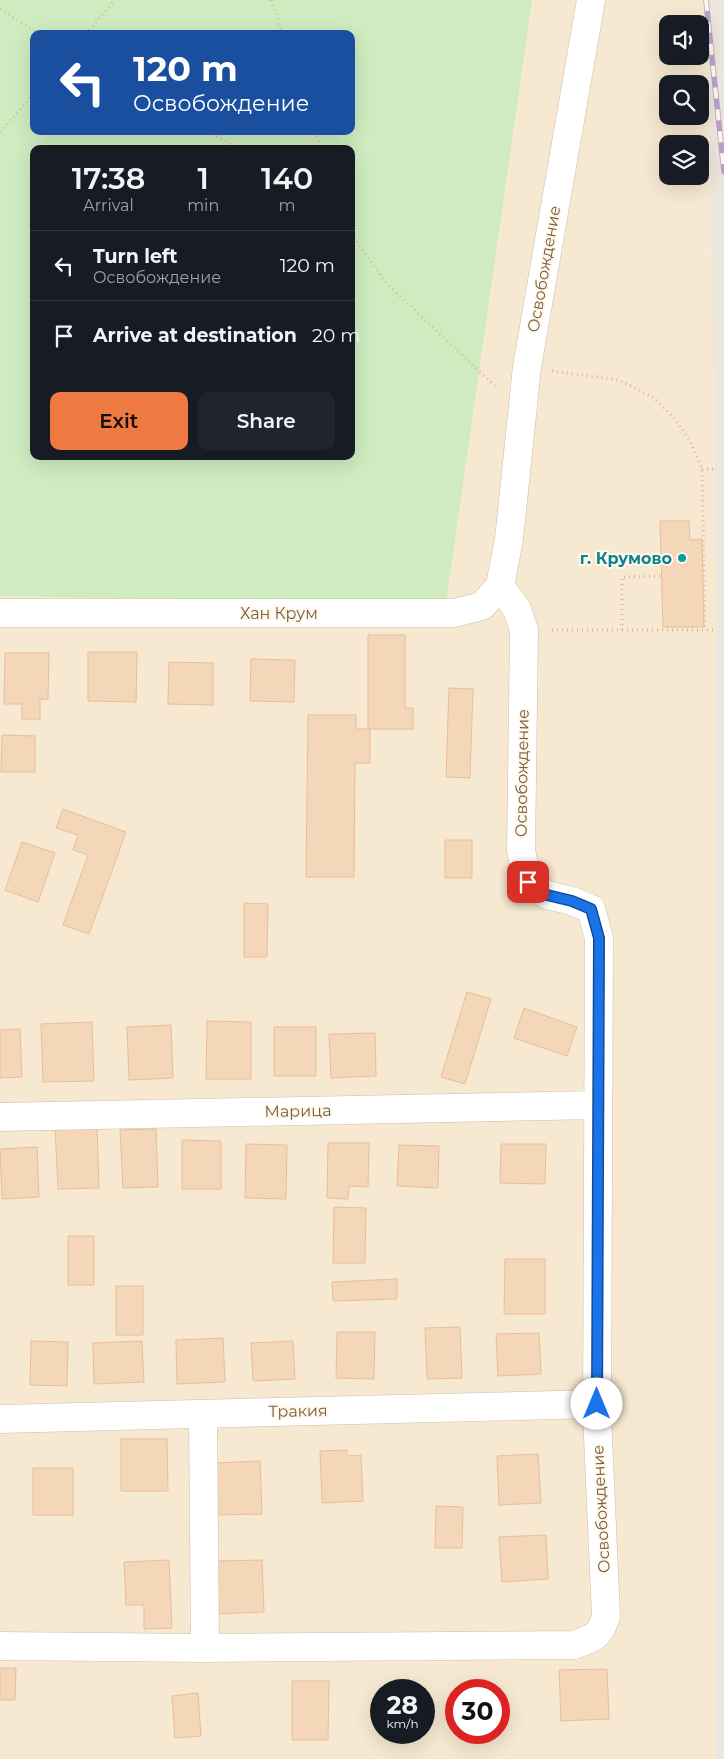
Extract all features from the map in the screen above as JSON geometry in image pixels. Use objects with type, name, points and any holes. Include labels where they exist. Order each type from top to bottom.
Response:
[{"type":"street","name":"Освобождение","points":[[205,1648],[574,1645],[593,1638],[602,1629],[606,1616],[597,1404],[596,1105],[599,938],[591,909],[572,901],[547,895],[528,882],[521,851],[524,630],[517,609],[500,586],[509,539],[527,367],[591,0]]},
{"type":"street","name":"Хан Крум","points":[[0,613],[454,613],[482,606],[500,586]]},
{"type":"street","name":"Марица","points":[[0,1117],[596,1105]]},
{"type":"street","name":"Тракия","points":[[0,1419],[597,1404]]},
{"type":"street","points":[[0,1646],[205,1648],[203,1414]]},
{"type":"path","points":[[89,30],[114,0]]},
{"type":"path","points":[[271,0],[282,30]]},
{"type":"path","points":[[0,9],[33,30]]},
{"type":"path","points":[[0,132],[30,98]]},
{"type":"path","points":[[215,135],[231,145]]},
{"type":"path","points":[[355,239],[386,283],[522,412]]},
{"type":"path","points":[[527,367],[619,380],[654,398],[674,418],[689,439],[702,468],[705,630]]},
{"type":"path","points":[[702,468],[715,469]]},
{"type":"path","points":[[622,630],[622,577],[662,576]]},
{"type":"path","points":[[524,630],[716,630]]},
{"type":"shaded area","points":[[0,0],[708,0],[708,15],[659,15],[659,65],[709,65],[716,566],[716,1759],[0,1759]]},
{"type":"shaded area","points":[[708,0],[724,0],[724,1759],[716,1759],[716,566]]},
{"type":"green space","points":[[0,0],[532,0],[446,603],[0,596]]},
{"type":"building","name":"г. Крумово","points":[[660,521],[689,521],[690,540],[702,539],[704,627],[663,627]]},
{"type":"building","points":[[368,635],[405,635],[405,708],[413,708],[413,729],[368,729]]},
{"type":"building","points":[[88,652],[137,652],[136,702],[88,701]]},
{"type":"building","points":[[5,653],[49,653],[48,699],[40,699],[40,719],[22,719],[22,704],[4,704]]},
{"type":"building","points":[[251,659],[295,660],[294,702],[250,701]]},
{"type":"building","points":[[169,662],[213,663],[213,705],[168,704]]},
{"type":"building","points":[[449,688],[473,689],[470,778],[446,777]]},
{"type":"building","points":[[308,715],[356,715],[356,729],[370,729],[370,763],[355,763],[354,877],[306,877]]},
{"type":"building","points":[[2,735],[35,736],[35,772],[1,772]]},
{"type":"building","points":[[63,809],[126,832],[89,934],[63,925],[88,855],[73,850],[78,835],[56,828]]},
{"type":"building","points":[[445,840],[472,840],[472,878],[445,878]]},
{"type":"building","points":[[22,842],[55,853],[38,902],[5,890]]},
{"type":"building","points":[[244,903],[268,904],[267,957],[244,957]]},
{"type":"building","points":[[467,992],[491,999],[465,1084],[441,1077]]},
{"type":"building","points":[[524,1008],[577,1027],[567,1056],[514,1038]]},
{"type":"building","points":[[207,1021],[251,1022],[251,1079],[206,1079]]},
{"type":"building","points":[[92,1022],[94,1081],[43,1082],[41,1024]]},
{"type":"building","points":[[171,1025],[173,1078],[129,1080],[127,1027]]},
{"type":"building","points":[[274,1027],[316,1027],[316,1076],[274,1076]]},
{"type":"building","points":[[20,1029],[22,1077],[0,1078],[0,1030]]},
{"type":"building","points":[[375,1033],[376,1076],[331,1078],[329,1034]]},
{"type":"building","points":[[97,1125],[99,1188],[58,1189],[55,1127]]},
{"type":"building","points":[[156,1129],[158,1187],[123,1188],[120,1130]]},
{"type":"building","points":[[182,1140],[221,1141],[221,1189],[182,1189]]},
{"type":"building","points":[[328,1143],[369,1143],[368,1187],[349,1186],[348,1199],[327,1198]]},
{"type":"building","points":[[246,1144],[287,1145],[286,1199],[245,1198]]},
{"type":"building","points":[[501,1144],[546,1144],[545,1184],[500,1183]]},
{"type":"building","points":[[399,1145],[439,1146],[438,1188],[397,1186]]},
{"type":"building","points":[[37,1147],[39,1197],[2,1199],[0,1149]]},
{"type":"building","points":[[334,1207],[366,1208],[365,1263],[333,1263]]},
{"type":"building","points":[[68,1236],[94,1236],[94,1285],[68,1285]]},
{"type":"building","points":[[505,1259],[545,1259],[545,1314],[504,1314]]},
{"type":"building","points":[[397,1279],[397,1299],[333,1301],[332,1282]]},
{"type":"building","points":[[116,1286],[143,1286],[143,1335],[116,1335]]},
{"type":"building","points":[[460,1327],[462,1378],[427,1379],[425,1328]]},
{"type":"building","points":[[337,1332],[375,1332],[374,1379],[336,1378]]},
{"type":"building","points":[[539,1333],[541,1374],[498,1376],[496,1334]]},
{"type":"building","points":[[223,1338],[225,1382],[177,1384],[176,1340]]},
{"type":"building","points":[[31,1341],[68,1342],[67,1386],[30,1385]]},
{"type":"building","points":[[142,1341],[144,1382],[94,1384],[93,1343]]},
{"type":"building","points":[[293,1341],[295,1379],[253,1381],[251,1343]]},
{"type":"building","points":[[121,1439],[167,1439],[168,1491],[121,1491]]},
{"type":"building","points":[[347,1450],[347,1456],[361,1455],[363,1501],[322,1503],[320,1451]]},
{"type":"building","points":[[538,1454],[541,1503],[499,1505],[497,1456]]},
{"type":"building","points":[[260,1461],[262,1514],[217,1515],[215,1463]]},
{"type":"building","points":[[33,1468],[73,1468],[73,1515],[33,1515]]},
{"type":"building","points":[[436,1506],[463,1507],[462,1548],[435,1548]]},
{"type":"building","points":[[546,1535],[548,1579],[502,1582],[499,1537]]},
{"type":"building","points":[[169,1560],[172,1628],[144,1629],[144,1605],[126,1605],[124,1562]]},
{"type":"building","points":[[262,1560],[264,1612],[219,1614],[217,1561]]},
{"type":"building","points":[[0,1668],[16,1668],[15,1700],[0,1700]]},
{"type":"building","points":[[607,1669],[609,1719],[561,1721],[559,1670]]},
{"type":"building","points":[[292,1681],[329,1681],[328,1740],[292,1740]]},
{"type":"building","points":[[198,1693],[201,1736],[175,1738],[172,1696]]},
{"type":"railway","points":[[706,0],[724,172]]},
{"type":"place","name":"г. Крумово","points":[[682,558]]},
{"type":"route","points":[[528,882],[547,895],[572,901],[591,909],[599,938],[596,1105],[597,1404]]}]
